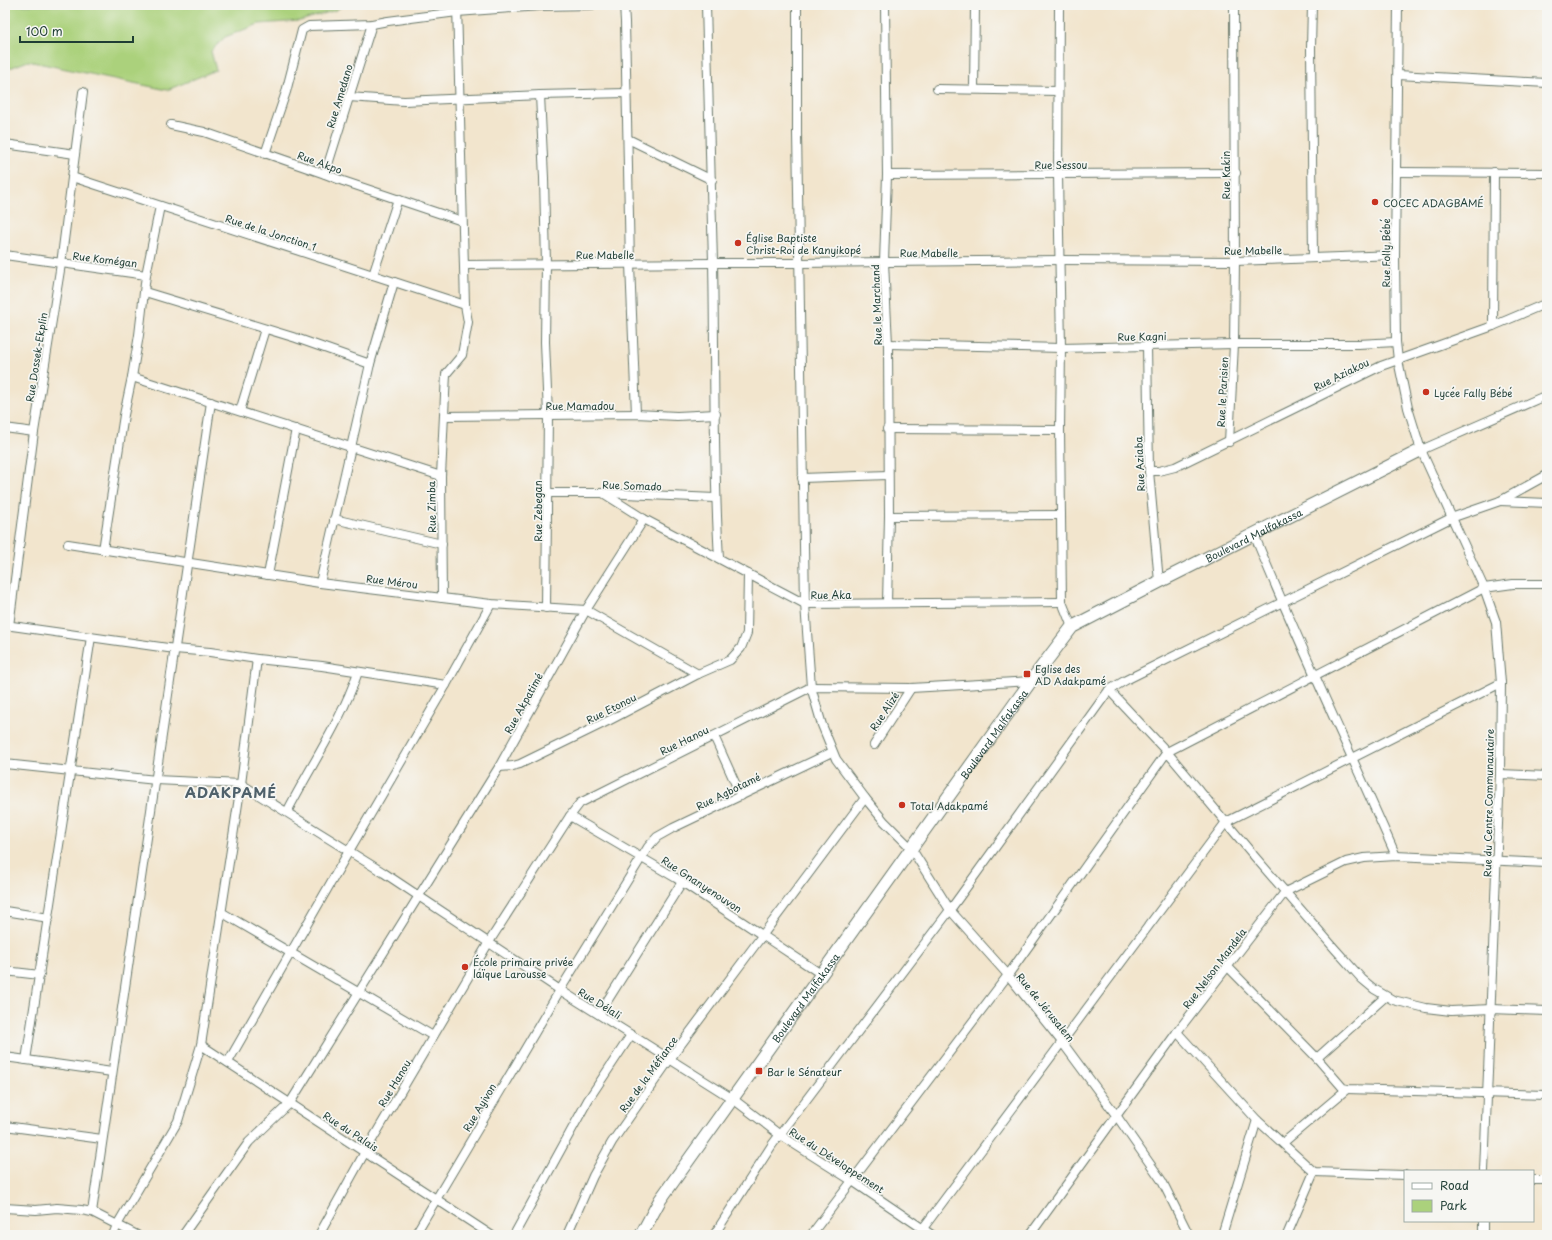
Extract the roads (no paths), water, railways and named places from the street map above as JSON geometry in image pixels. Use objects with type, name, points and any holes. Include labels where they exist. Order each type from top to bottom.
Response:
[{"type":"street","points":[[265,154],[286,92],[302,30],[309,26],[372,24],[457,9],[592,5]]},
{"type":"street","points":[[624,5],[630,264],[636,414]]},
{"type":"street","points":[[706,5],[712,180],[716,414],[714,456],[719,558]]},
{"type":"street","name":"Rue de Jérusalem","points":[[797,5],[797,140],[805,604],[811,687],[822,725],[832,752],[865,798],[884,821],[911,848],[950,910],[1008,974],[1062,1042],[1116,1115],[1162,1181],[1189,1235]]},
{"type":"street","name":"Rue le Marchand","points":[[885,5],[887,175],[884,262],[888,344],[887,603]]},
{"type":"street","points":[[974,89],[975,5]]},
{"type":"street","points":[[1059,5],[1058,174],[1061,260],[1060,430],[1062,602],[1072,627]]},
{"type":"street","name":"Rue Kakin","points":[[1234,5],[1236,173],[1234,344]]},
{"type":"street","points":[[1312,5],[1311,63],[1313,258]]},
{"type":"street","name":"Rue Folly Bébé","points":[[1398,5],[1395,255],[1396,342],[1398,360],[1408,408],[1421,450]]},
{"type":"street","name":"Rue Zimba","points":[[442,598],[441,476],[446,374],[462,355],[468,322],[465,306],[458,99],[457,9]]},
{"type":"street","name":"Rue Amedano","points":[[325,174],[372,24]]},
{"type":"street","points":[[1398,75],[1547,82]]},
{"type":"street","points":[[937,89],[1058,92]]},
{"type":"street","name":"Rue Dossek-Ekplin","points":[[7,626],[34,432],[61,264],[83,92]]},
{"type":"street","points":[[349,97],[404,101],[627,93]]},
{"type":"street","name":"Rue Zebegan","points":[[540,95],[546,264],[545,342],[548,415],[546,608]]},
{"type":"street","name":"Rue Akpo","points":[[171,124],[204,132],[343,181],[462,220]]},
{"type":"street","points":[[628,139],[712,180]]},
{"type":"street","points":[[5,144],[75,154]]},
{"type":"street","points":[[1397,172],[1547,173]]},
{"type":"street","points":[[1493,326],[1494,172]]},
{"type":"street","name":"Rue Sessou","points":[[887,175],[1236,173]]},
{"type":"street","name":"Rue de la Jonction 1","points":[[72,177],[465,306]]},
{"type":"street","points":[[373,275],[398,199]]},
{"type":"street","points":[[103,550],[124,415],[132,377],[145,292],[146,275],[160,206]]},
{"type":"street","name":"Rue Komégan","points":[[5,255],[146,275]]},
{"type":"street","name":"Rue Mabelle","points":[[464,265],[713,263],[800,264],[1061,260],[1235,261],[1395,255]]},
{"type":"street","points":[[320,583],[370,364],[394,282]]},
{"type":"street","points":[[145,292],[265,330],[296,338],[370,364]]},
{"type":"street","name":"Rue Aziakou","points":[[1149,471],[1159,471],[1175,467],[1229,442],[1381,366],[1493,326],[1547,302]]},
{"type":"street","points":[[240,411],[265,330]]},
{"type":"street","name":"Rue Kagni","points":[[888,344],[1061,348],[1147,345],[1358,344],[1396,342]]},
{"type":"street","name":"Rue le Parisien","points":[[1229,442],[1234,344]]},
{"type":"street","name":"Rue Aziaba","points":[[1147,345],[1149,471],[1159,582]]},
{"type":"street","points":[[132,377],[441,476]]},
{"type":"street","name":"Boulevard Malfakassa","points":[[641,1235],[660,1200],[1031,681],[1072,627],[1421,450],[1547,395]]},
{"type":"street","points":[[92,1212],[211,402]]},
{"type":"street","name":"Rue Mamadou","points":[[444,416],[636,414],[677,416],[716,414]]},
{"type":"street","points":[[5,428],[34,432]]},
{"type":"street","points":[[268,575],[296,429]]},
{"type":"street","points":[[887,429],[1060,430]]},
{"type":"street","name":"Rue du Centre Communautaire","points":[[1421,450],[1484,588],[1496,622],[1501,683],[1500,774],[1484,1170]]},
{"type":"street","points":[[802,478],[888,475]]},
{"type":"street","points":[[714,1235],[780,1135],[950,910],[1109,690],[1281,602],[1451,518],[1500,501],[1547,475]]},
{"type":"street","name":"Rue Somado","points":[[547,493],[603,493],[716,498]]},
{"type":"street","name":"Rue Aka","points":[[603,493],[644,519],[805,604],[1062,602]]},
{"type":"street","points":[[1500,501],[1547,503]]},
{"type":"street","points":[[888,516],[1061,515]]},
{"type":"street","points":[[334,519],[442,544]]},
{"type":"street","name":"Rue Akpatimé","points":[[183,1235],[249,1142],[290,1103],[499,767],[586,610],[644,519]]},
{"type":"street","points":[[1254,534],[1281,602],[1353,757],[1396,856]]},
{"type":"street","name":"Rue Mérou","points":[[68,544],[320,583],[491,604],[586,610],[698,674]]},
{"type":"street","name":"Rue Etonou","points":[[499,767],[520,764],[610,720],[698,674],[730,660],[741,648],[747,633],[748,574]]},
{"type":"street","points":[[811,1235],[851,1180],[1008,974],[1167,752],[1484,588],[1513,584],[1547,584]]},
{"type":"street","points":[[228,1062],[348,851],[446,685],[491,604]]},
{"type":"street","points":[[7,626],[175,649],[210,652],[446,685]]},
{"type":"street","points":[[26,1060],[91,637]]},
{"type":"street","points":[[113,1235],[117,1225],[178,1121],[201,1045],[241,784],[257,659]]},
{"type":"street","points":[[286,812],[328,739],[352,689],[358,672]]},
{"type":"street","points":[[811,687],[911,688],[1031,681]]},
{"type":"street","points":[[920,1232],[1226,822],[1501,683]]},
{"type":"street","name":"Rue Hanou","points":[[319,1235],[365,1152],[489,942],[570,816],[583,801],[811,687]]},
{"type":"street","name":"Rue Alizé","points":[[874,745],[911,688]]},
{"type":"street","points":[[1109,690],[1167,752],[1285,892],[1362,979],[1385,997],[1426,1008],[1451,1011],[1491,1009],[1547,1012]]},
{"type":"street","points":[[714,736],[741,796]]},
{"type":"street","name":"Rue Agbotamé","points":[[560,990],[641,858],[657,837],[832,752]]},
{"type":"street","points":[[5,764],[156,780],[241,784]]},
{"type":"street","points":[[1500,774],[1547,776]]},
{"type":"street","name":"Rue Délali","points":[[241,784],[419,896],[560,990],[733,1098]]},
{"type":"street","name":"Rue de la Méfiance","points":[[567,1235],[593,1176],[612,1142],[670,1059],[865,798]]},
{"type":"street","name":"Rue Gnanyenouvon","points":[[570,816],[682,882],[821,974]]},
{"type":"street","name":"Rue Nelson Mandela","points":[[1030,1235],[1177,1032],[1285,892],[1354,860],[1396,856],[1547,863]]},
{"type":"street","points":[[599,1014],[682,882]]},
{"type":"street","points":[[5,911],[49,918]]},
{"type":"street","points":[[221,912],[433,1036]]},
{"type":"street","points":[[1227,966],[1317,1058],[1340,1085],[1347,1089],[1547,1096]]},
{"type":"street","points":[[5,971],[40,975]]},
{"type":"street","name":"Rue Ayivon","points":[[415,1235],[560,990]]},
{"type":"street","points":[[1317,1058],[1385,997]]},
{"type":"street","points":[[1177,1032],[1257,1120],[1314,1172],[1404,1175]]},
{"type":"street","points":[[514,1235],[588,1100],[631,1035]]},
{"type":"street","name":"Rue du Palais","points":[[201,1045],[490,1235]]},
{"type":"street","points":[[5,1057],[112,1072]]},
{"type":"street","points":[[1283,1143],[1347,1089]]},
{"type":"street","name":"Rue du Développement","points":[[733,1098],[780,1135],[851,1180],[920,1232],[932,1235]]},
{"type":"street","points":[[1222,1235],[1257,1120]]},
{"type":"street","points":[[5,1126],[102,1139]]},
{"type":"street","points":[[1287,1235],[1314,1172]]},
{"type":"street","points":[[1534,1180],[1547,1180]]},
{"type":"street","points":[[5,1208],[36,1210],[57,1208],[92,1212],[137,1235]]},
{"type":"street","points":[[1483,1222],[1483,1235]]},
{"type":"place","name":"COCEC ADAGBAMÉ","points":[[1375,202]]},
{"type":"place","name":"Église Baptiste Christ-Roi de Kanyikopé","points":[[738,243]]},
{"type":"place","name":"Lycée Fally Bébé","points":[[1426,392]]},
{"type":"place","name":"Eglise des AD Adakpamé","points":[[1027,674]]},
{"type":"place","name":"Total Adakpamé","points":[[902,805]]},
{"type":"place","name":"École primaire privée laïque Larousse","points":[[465,967]]},
{"type":"place","name":"Bar le Sénateur","points":[[759,1071]]},
{"type":"district","name":"ADAKPAMÉ","points":[[231,792]]}]
